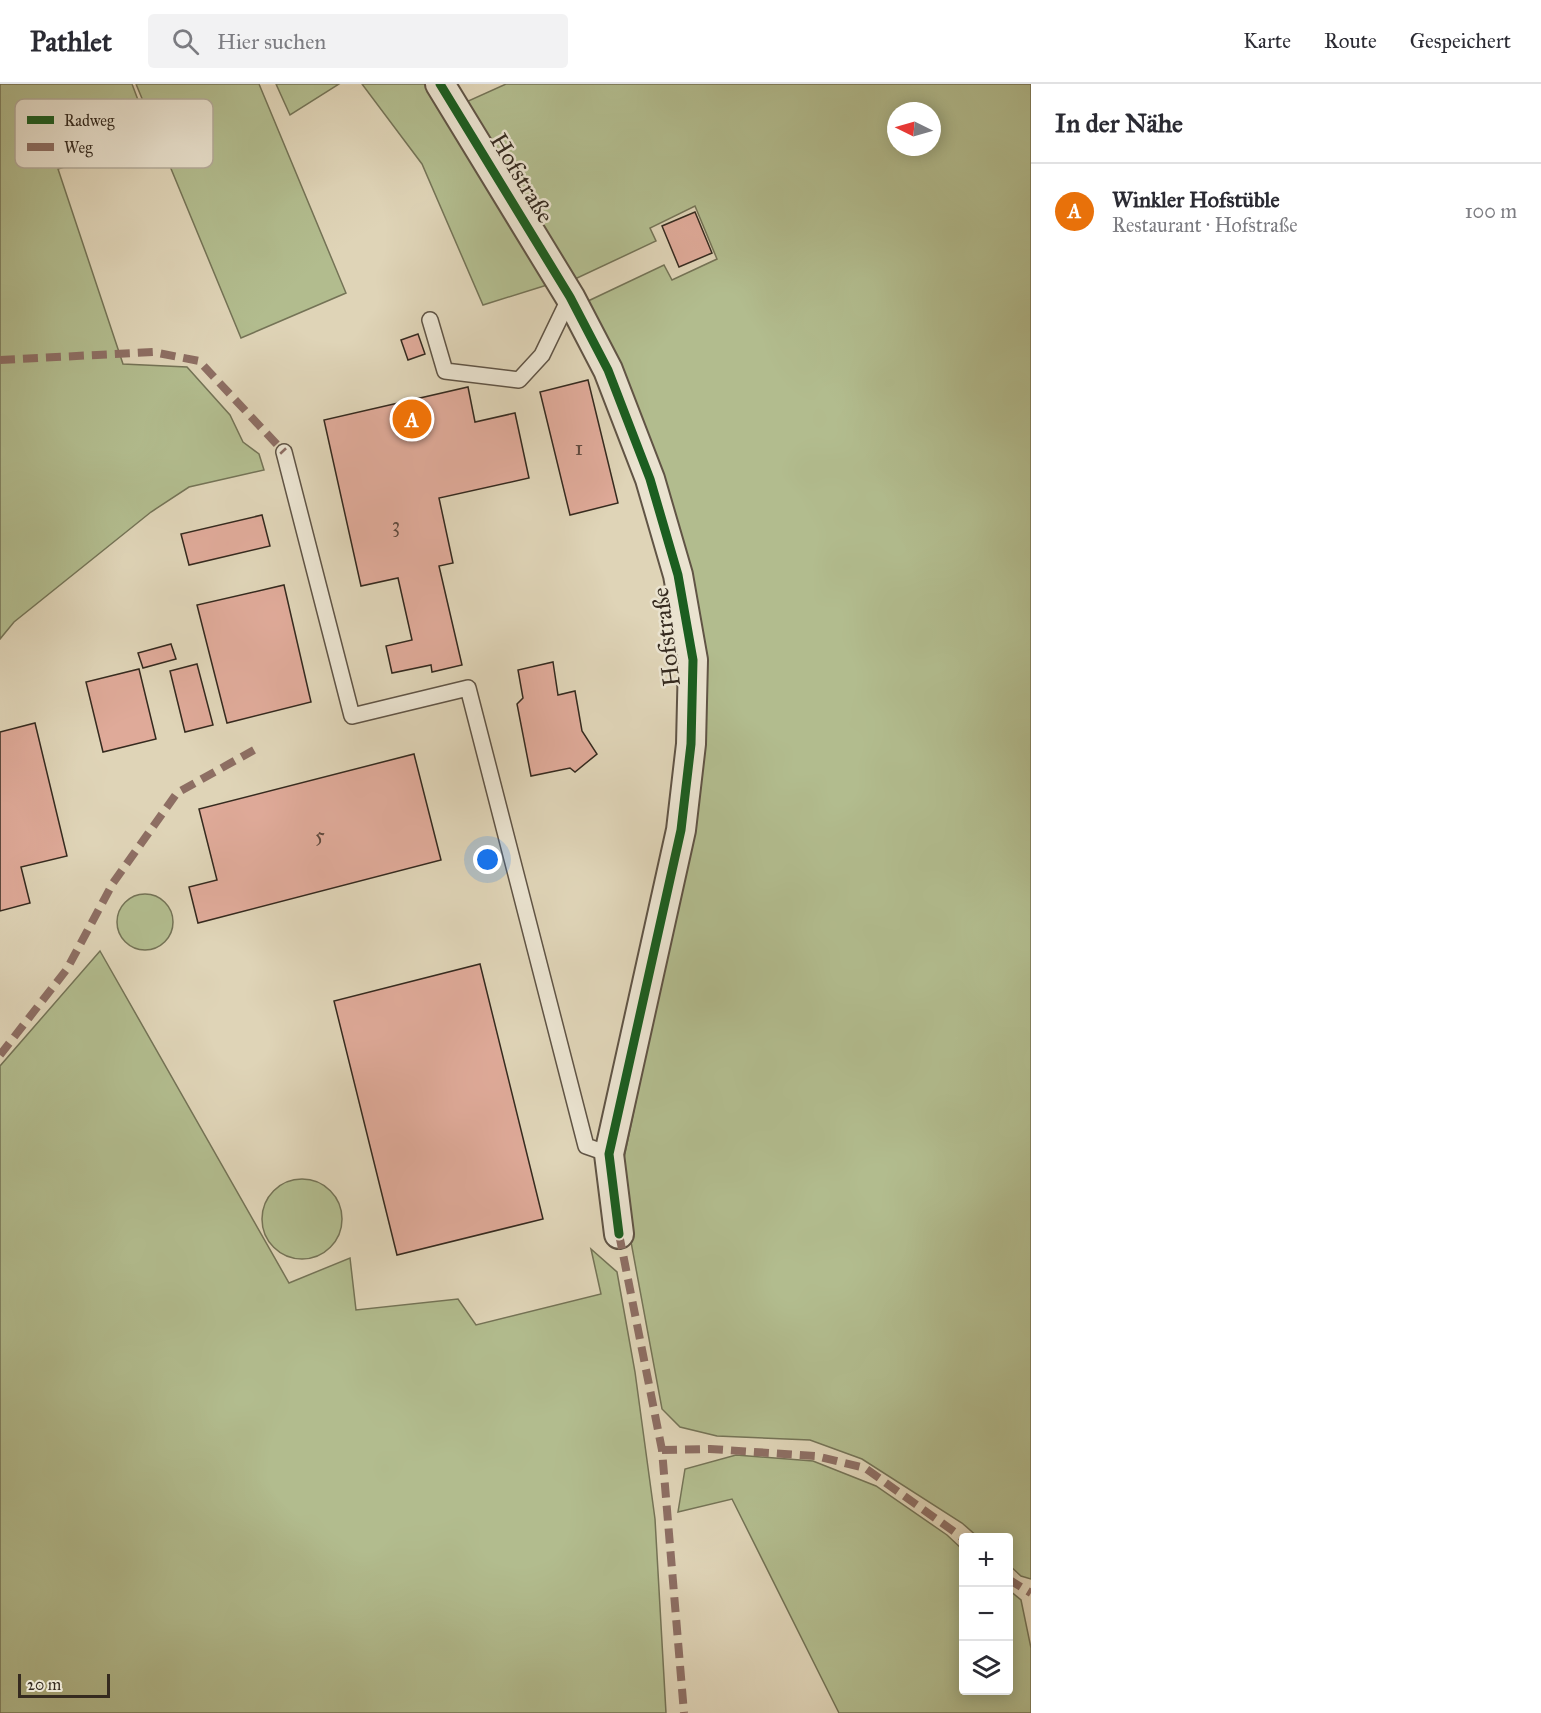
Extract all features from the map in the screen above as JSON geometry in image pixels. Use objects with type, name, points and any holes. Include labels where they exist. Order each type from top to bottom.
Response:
[{"type":"street","name":"Hofstraße","points":[[440,84],[570,297],[608,370],[650,479],[678,575],[693,660],[691,744],[681,830],[609,1154],[619,1234]]},
{"type":"lane","points":[[430,320],[445,371],[519,380],[542,355],[570,297]]},
{"type":"lane","points":[[284,452],[352,716],[468,688],[586,1146],[609,1154]]},
{"type":"green space","points":[[0,84],[132,84],[138,99],[15,99],[15,168],[61,168],[58,169],[123,364],[187,367],[230,415],[243,442],[259,454],[264,470],[189,487],[151,512],[14,622],[0,639]]},
{"type":"green space","points":[[136,84],[259,84],[346,293],[241,338],[171,168],[213,168],[213,99],[142,99]]},
{"type":"green space","points":[[276,84],[339,84],[290,115]]},
{"type":"green space","points":[[362,84],[425,84],[456,130],[547,285],[483,305],[422,164]]},
{"type":"green space","points":[[506,84],[1031,84],[1031,1579],[1021,1576],[1013,1569],[1013,1533],[973,1533],[962,1523],[862,1459],[810,1440],[717,1436],[680,1427],[662,1409],[624,1204],[624,1158],[680,889],[700,658],[586,302],[664,265],[672,280],[717,259],[695,206],[650,228],[656,241],[575,279],[466,102]]},
{"type":"green space","points":[[145,894],[156,896],[165,902],[171,911],[173,922],[171,933],[165,942],[156,948],[145,950],[134,948],[125,942],[119,933],[117,922],[119,911],[125,902],[134,896]]},
{"type":"green space","points":[[100,951],[289,1283],[350,1258],[356,1310],[458,1299],[476,1325],[601,1294],[591,1249],[617,1272],[635,1372],[655,1519],[666,1713],[0,1713],[0,1066]]},
{"type":"green space","points":[[302,1179],[317,1182],[330,1191],[339,1204],[342,1219],[339,1234],[330,1247],[317,1256],[302,1259],[287,1256],[274,1247],[265,1234],[262,1219],[265,1204],[274,1191],[287,1182]]},
{"type":"green space","points":[[736,1455],[813,1461],[876,1486],[947,1535],[959,1546],[959,1695],[1013,1695],[1013,1593],[1021,1600],[1031,1648],[1031,1713],[839,1713],[732,1499],[678,1512],[685,1469]]},
{"type":"building","points":[[695,212],[712,253],[679,267],[662,226]]},
{"type":"building","points":[[418,334],[425,354],[408,360],[401,340]]},
{"type":"building","points":[[588,380],[618,503],[570,515],[540,392]]},
{"type":"building","points":[[468,387],[475,422],[515,413],[529,478],[439,498],[453,563],[439,566],[462,665],[432,672],[431,665],[392,673],[386,646],[412,640],[398,578],[361,586],[324,420]]},
{"type":"building","points":[[262,515],[270,546],[189,565],[181,534]]},
{"type":"building","points":[[284,585],[311,702],[227,723],[197,605]]},
{"type":"building","points":[[171,644],[176,659],[143,668],[138,653]]},
{"type":"building","points":[[553,662],[558,695],[575,691],[582,731],[597,754],[575,772],[570,768],[531,776],[517,704],[523,698],[518,670]]},
{"type":"building","points":[[197,664],[213,725],[185,732],[170,671]]},
{"type":"building","points":[[139,669],[156,739],[103,752],[86,682]]},
{"type":"building","points":[[35,723],[67,856],[21,867],[30,903],[0,911],[0,732]]},
{"type":"building","points":[[414,754],[441,860],[198,923],[189,887],[217,880],[199,809]]},
{"type":"building","points":[[480,964],[543,1219],[397,1255],[334,1001]]},
{"type":"marked path","points":[[0,360],[153,352],[199,361],[284,452]]},
{"type":"marked path","points":[[0,1055],[67,969],[113,883],[177,793],[254,750]]},
{"type":"marked path","points":[[619,1234],[662,1450],[684,1713]]},
{"type":"marked path","points":[[662,1450],[710,1449],[816,1456],[865,1468],[959,1535]]},
{"type":"marked path","points":[[1013,1582],[1031,1593]]},
{"type":"cycle path","points":[[440,84],[570,297],[608,370],[650,479],[678,575],[693,660],[691,744],[681,830],[609,1154],[619,1234]]},
{"type":"place","name":"Winkler Hofstüble","points":[[412,419]]}]
